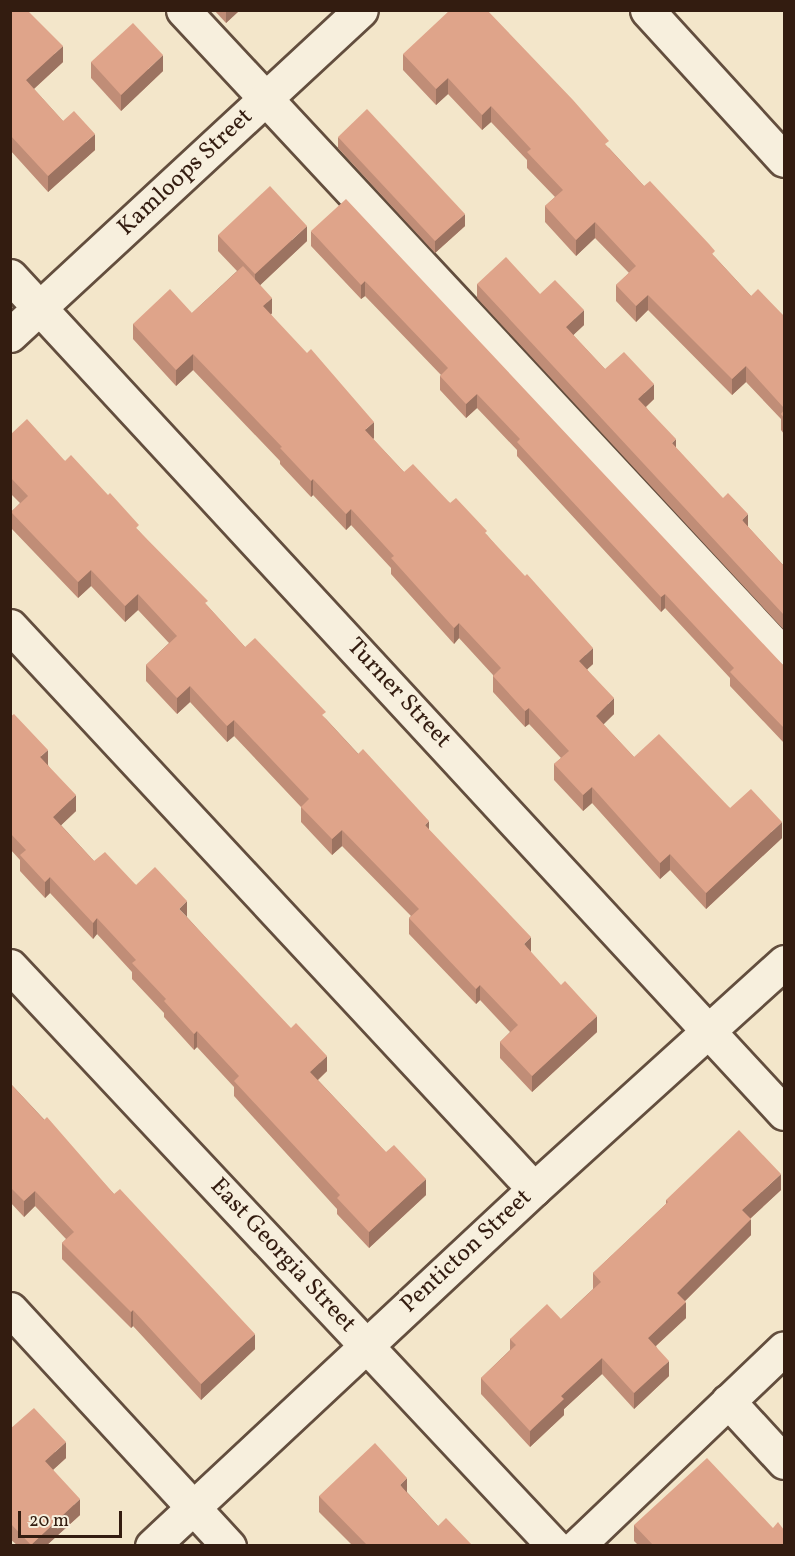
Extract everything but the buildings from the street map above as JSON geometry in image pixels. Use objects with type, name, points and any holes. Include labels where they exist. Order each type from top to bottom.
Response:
[{"type":"street","points":[[183,10],[784,655]]},
{"type":"street","name":"Kamloops Street","points":[[10,335],[361,10]]},
{"type":"street","points":[[647,10],[784,160]]},
{"type":"street","name":"Turner Street","points":[[10,276],[784,1113]]},
{"type":"street","points":[[10,626],[534,1189]]},
{"type":"street","name":"Penticton Street","points":[[152,1545],[534,1189],[784,962]]},
{"type":"street","name":"East Georgia Street","points":[[10,966],[554,1545]]},
{"type":"street","points":[[10,1309],[230,1545]]},
{"type":"street","points":[[577,1545],[784,1347]]},
{"type":"street","points":[[728,1401],[784,1462]]}]
